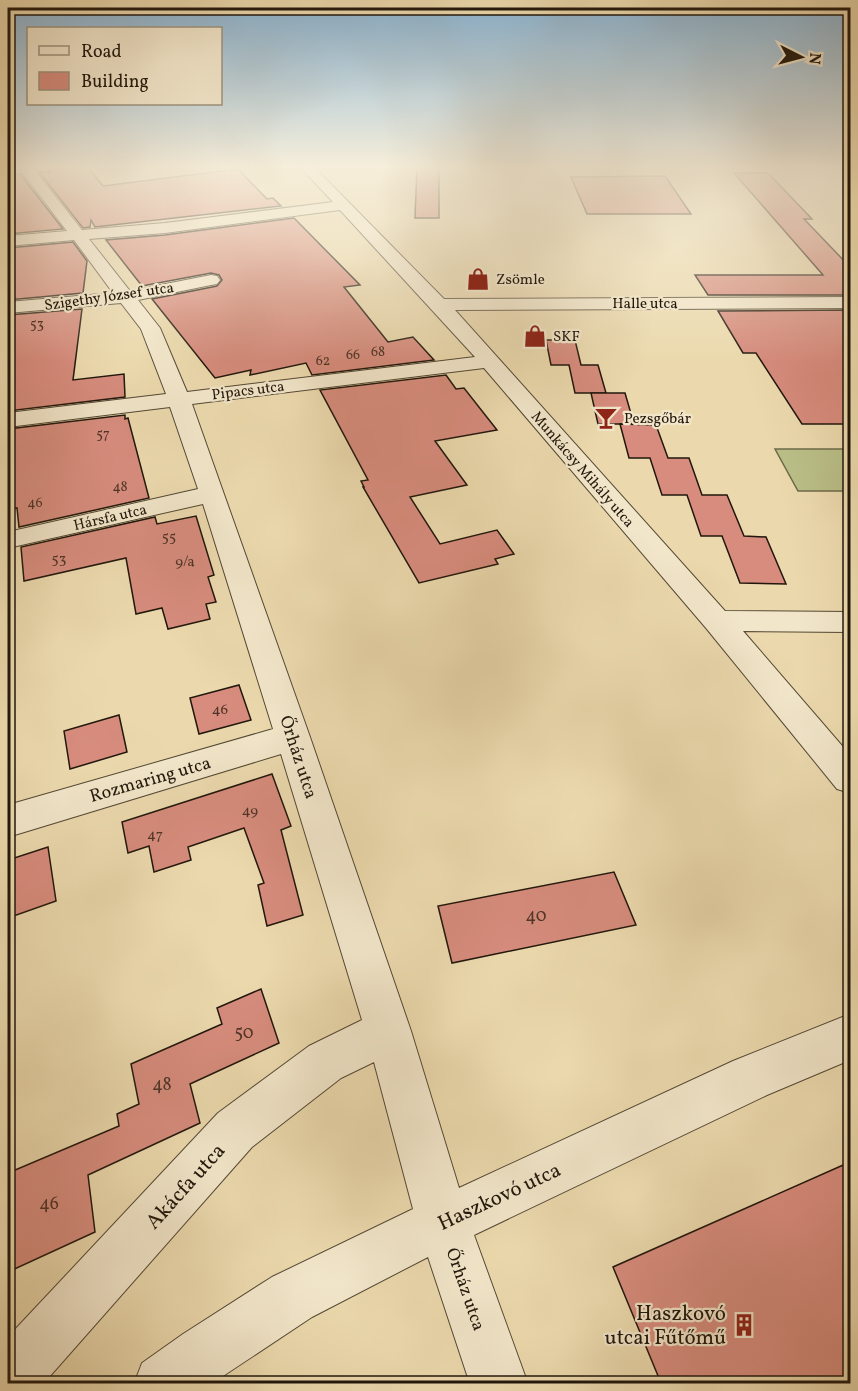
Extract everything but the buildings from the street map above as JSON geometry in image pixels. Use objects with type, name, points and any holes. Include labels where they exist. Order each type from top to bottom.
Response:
[{"type":"street","name":"Őrház utca","points":[[75,232],[153,334],[178,399],[293,737],[388,1031],[442,1222],[500,1383]]},
{"type":"street","points":[[8,241],[116,232]]},
{"type":"street","name":"Munkácsy Mihály utca","points":[[370,232],[489,361],[717,621],[850,779]]},
{"type":"street","name":"Szigethy József utca","points":[[8,308],[126,297],[211,280]]},
{"type":"street","name":"Halle utca","points":[[439,305],[850,302]]},
{"type":"street","name":"Pipacs utca","points":[[8,420],[489,361]]},
{"type":"street","name":"Hársfa utca","points":[[8,540],[212,494]]},
{"type":"street","points":[[717,621],[850,622]]},
{"type":"street","name":"Rozmaring utca","points":[[8,821],[293,737]]},
{"type":"street","name":"Akácfa utca","points":[[11,1376],[235,1130],[325,1062],[388,1031]]},
{"type":"street","name":"Haszkovó utca","points":[[164,1383],[203,1354],[292,1297],[442,1222],[750,1078],[850,1037]]},
{"type":"green space","points":[[775,449],[850,449],[850,491],[798,491]]},
{"type":"place","name":"Zsömle","points":[[478,279]]},
{"type":"place","name":"SKF","points":[[535,336]]},
{"type":"place","name":"Pezsgőbár","points":[[606,418]]},
{"type":"place","name":"Haszkovó utcai Fűtőmű","points":[[744,1325]]}]
